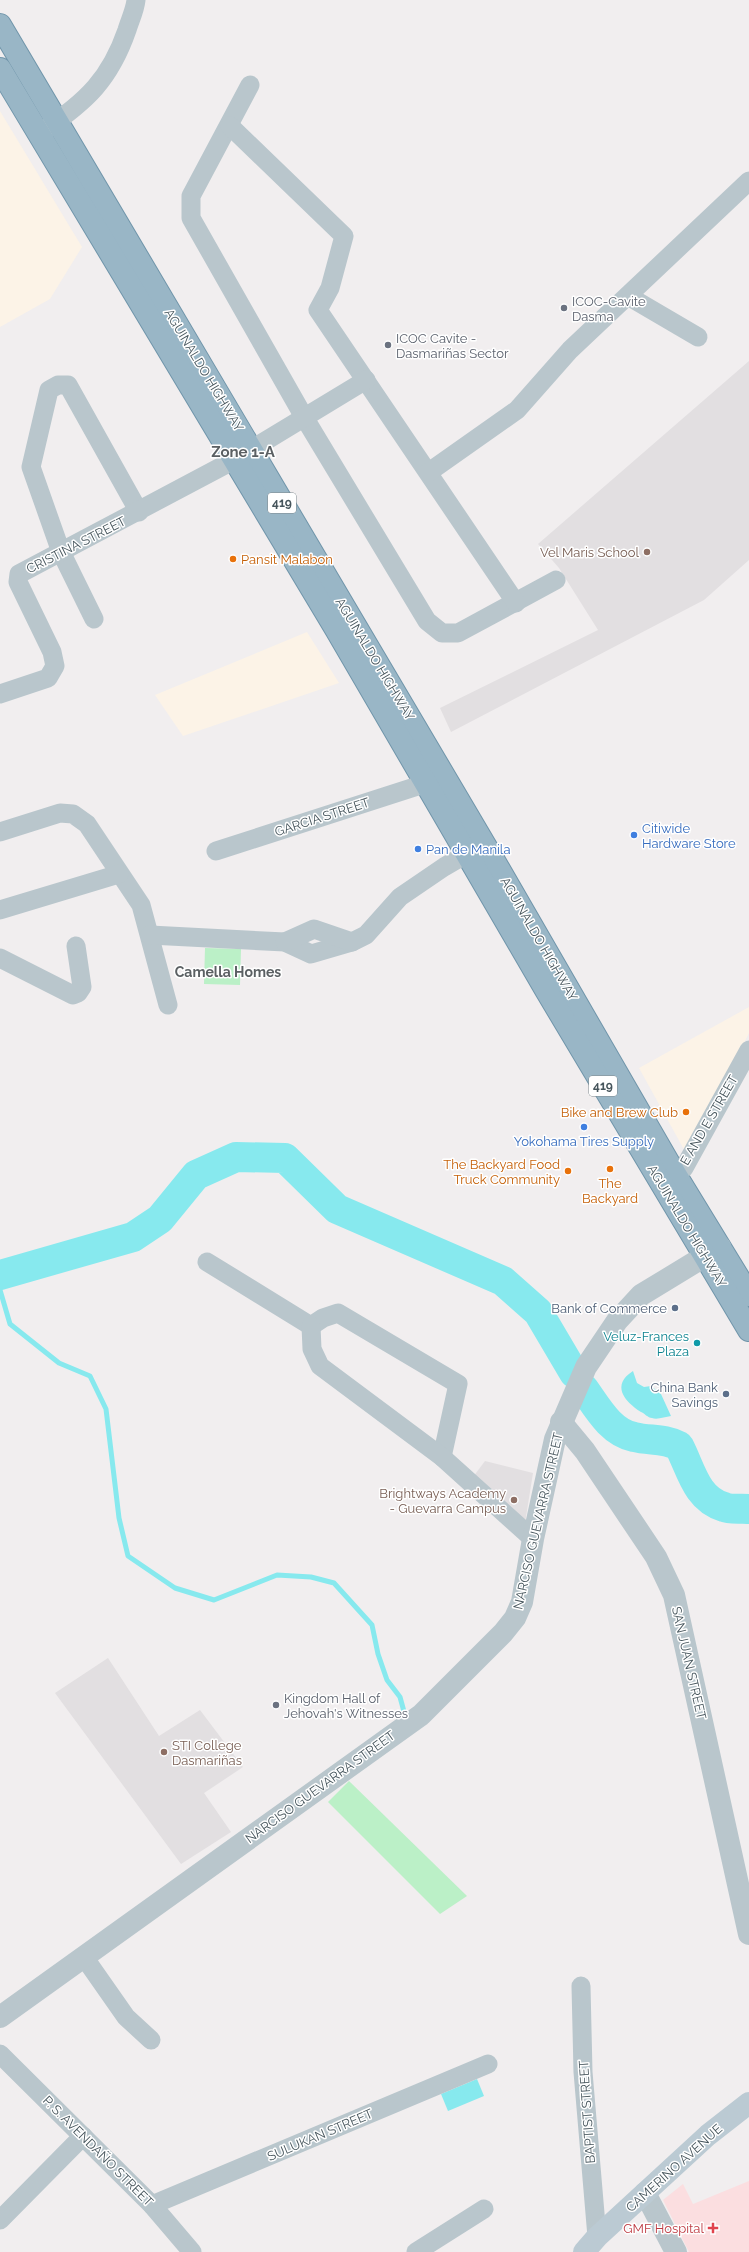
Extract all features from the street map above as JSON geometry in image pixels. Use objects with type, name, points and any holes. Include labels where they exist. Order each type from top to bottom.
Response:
[{"type":"highway","name":"AGUINALDO HIGHWAY","points":[[0,25],[47,127],[477,850],[554,1003],[668,1178],[713,1251],[749,1330]]},
{"type":"highway","name":"AGUINALDO HIGHWAY","points":[[0,69],[47,127]]},
{"type":"highway","name":"AGUINALDO HIGHWAY","points":[[243,455],[427,784],[477,850]]},
{"type":"highway","name":"AGUINALDO HIGHWAY","points":[[713,1251],[749,1295]]},
{"type":"main road","name":"CAMERINO AVENUE","points":[[590,2244],[708,2135],[749,2103]]},
{"type":"street","points":[[47,127],[79,105],[105,78],[122,44],[136,0]]},
{"type":"street","points":[[250,86],[230,126],[191,196],[191,218],[304,417],[427,621],[442,633],[458,633],[516,603],[556,580]]},
{"type":"street","points":[[230,126],[344,236],[330,288],[318,310],[429,472],[516,603]]},
{"type":"street","points":[[429,472],[517,410],[570,350],[749,181]]},
{"type":"street","points":[[628,296],[698,337]]},
{"type":"street","name":"CRISTINA STREET","points":[[0,694],[48,678],[55,666],[52,652],[17,578],[19,574],[140,512],[243,455],[366,380]]},
{"type":"street","points":[[94,619],[61,552],[31,466],[49,390],[58,385],[68,385],[140,512]]},
{"type":"street","name":"GARCIA STREET","points":[[216,851],[427,784]]},
{"type":"street","points":[[0,832],[60,813],[73,814],[87,824],[141,905],[168,1005]]},
{"type":"street","points":[[150,934],[285,942],[311,954],[352,942],[366,936],[400,897],[477,850]]},
{"type":"street","points":[[0,910],[119,874]]},
{"type":"street","points":[[0,958],[73,995],[78,993],[82,987],[76,946]]},
{"type":"street","name":"E AND E STREET","points":[[668,1178],[684,1168],[749,1050]]},
{"type":"street","name":"NARCISO GUEVARRA STREET","points":[[0,2017],[421,1715],[504,1633],[516,1618],[522,1602],[533,1539],[555,1439],[561,1422],[586,1367],[627,1310],[641,1295],[713,1251]]},
{"type":"street","points":[[207,1262],[311,1326]]},
{"type":"street","points":[[311,1326],[323,1318],[338,1313],[458,1384],[442,1458]]},
{"type":"street","points":[[311,1326],[312,1349],[320,1366],[442,1458],[533,1539]]},
{"type":"street","name":"SAN JUAN STREET","points":[[561,1422],[585,1452],[656,1557],[674,1595],[749,1934]]},
{"type":"street","points":[[84,1957],[126,2017],[151,2040]]},
{"type":"street","name":"BAPTIST STREET","points":[[581,1986],[590,2244]]},
{"type":"street","name":"P. S. AVENDAÑO STREET","points":[[0,2054],[152,2205],[192,2252]]},
{"type":"street","name":"SULUKAN STREET","points":[[152,2205],[488,2064]]},
{"type":"street","points":[[0,2220],[83,2136]]},
{"type":"street","points":[[645,2193],[676,2252]]},
{"type":"street","points":[[416,2252],[484,2209]]},
{"type":"shaded area","points":[[0,111],[82,247],[50,299],[0,327]]},
{"type":"shaded area","name":"Vel Maris School","points":[[749,361],[749,560],[704,600],[451,732],[440,708],[598,630],[559,568],[538,544]]},
{"type":"shaded area","points":[[307,632],[339,683],[183,736],[155,695]]},
{"type":"shaded area","name":"Bike and Brew Club","points":[[749,1007],[749,1033],[687,1155],[639,1068]]},
{"type":"shaded area","name":"Brightways Academy - Guevarra Campus","points":[[485,1461],[533,1473],[525,1523],[473,1477]]},
{"type":"shaded area","name":"STI College Dasmariñas","points":[[108,1658],[159,1736],[200,1710],[243,1767],[204,1793],[231,1832],[181,1864],[55,1693]]},
{"type":"shaded area","name":"GMF Hospital","points":[[749,2181],[749,2252],[689,2252],[663,2200],[683,2184],[693,2204]]},
{"type":"green space","points":[[205,948],[241,949],[240,985],[204,984]]},
{"type":"green space","points":[[349,1781],[467,1896],[440,1914],[328,1802]]},
{"type":"water","points":[[633,1371],[637,1383],[644,1387],[651,1386],[661,1394],[671,1416],[654,1419],[629,1403],[622,1393],[621,1387],[626,1376]]},
{"type":"water","points":[[477,2079],[484,2096],[448,2111],[441,2094]]},
{"type":"waterway","points":[[0,1275],[133,1237],[160,1219],[196,1175],[236,1157],[285,1158],[337,1209],[503,1281],[538,1312],[574,1373]]},
{"type":"waterway","points":[[0,1290],[10,1324],[59,1363],[90,1376],[106,1409],[119,1518],[128,1556],[175,1588],[214,1600],[277,1575],[311,1577],[334,1583],[372,1625],[378,1654],[387,1680],[400,1697],[406,1719]]},
{"type":"waterway","points":[[584,1389],[599,1411],[618,1430],[634,1437],[668,1442],[679,1446],[691,1473],[701,1490],[715,1503],[724,1507],[749,1509]]},
{"type":"place","name":"ICOC-Cavite Dasma","points":[[564,308]]},
{"type":"place","name":"ICOC Cavite - Dasmariñas Sector","points":[[388,345]]},
{"type":"place","name":"Vel Maris School","points":[[647,552]]},
{"type":"place","name":"Pansit Malabon","points":[[233,559]]},
{"type":"place","name":"Citiwide Hardware Store","points":[[634,835]]},
{"type":"place","name":"Pan de Manila","points":[[418,849]]},
{"type":"place","name":"Bike and Brew Club","points":[[686,1112]]},
{"type":"place","name":"Yokohama Tires Supply","points":[[584,1127]]},
{"type":"place","name":"The Backyard","points":[[610,1169]]},
{"type":"place","name":"The Backyard Food Truck Community","points":[[568,1171]]},
{"type":"place","name":"Bank of Commerce","points":[[675,1308]]},
{"type":"place","name":"Veluz-Frances Plaza","points":[[697,1343]]},
{"type":"place","name":"China Bank Savings","points":[[726,1394]]},
{"type":"place","name":"Brightways Academy - Guevarra Campus","points":[[514,1500]]},
{"type":"place","name":"Kingdom Hall of Jehovah's Witnesses","points":[[276,1705]]},
{"type":"place","name":"STI College Dasmariñas","points":[[164,1752]]},
{"type":"place","name":"GMF Hospital","points":[[713,2228]]},
{"type":"district","name":"Zone 1-A","points":[[243,452]]},
{"type":"district","name":"Camella Homes","points":[[228,972]]}]
